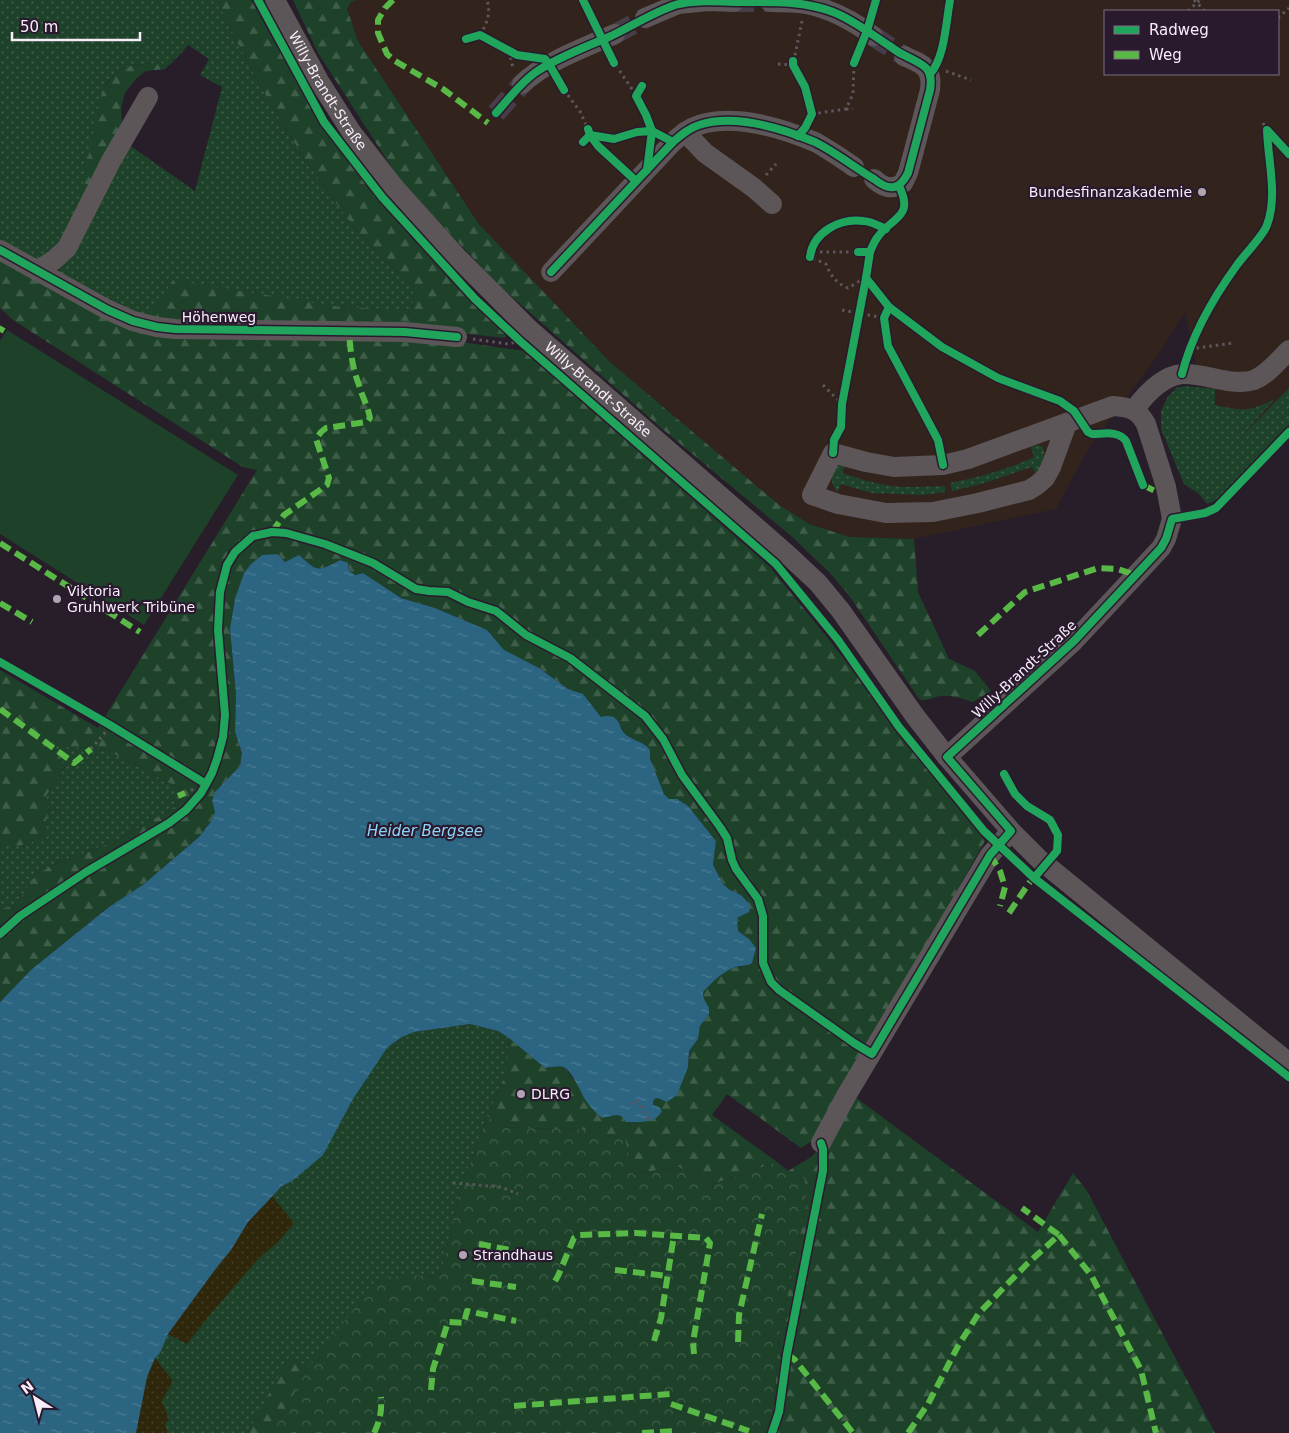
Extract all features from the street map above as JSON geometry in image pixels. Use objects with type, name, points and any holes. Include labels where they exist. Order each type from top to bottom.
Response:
[{"type":"street","name":"Willy-Brandt-Straße","points":[[275,0],[320,81],[352,133],[394,187],[457,257],[529,329],[818,583],[841,611],[915,716],[947,757],[1011,831],[1040,860],[1289,1063]]},
{"type":"street","points":[[646,18],[678,4],[708,1],[734,2]]},
{"type":"street","points":[[770,2],[802,3],[833,12],[854,22],[873,36]]},
{"type":"street","points":[[522,84],[549,64],[609,37]]},
{"type":"street","points":[[874,179],[882,186],[890,188],[903,183],[908,173],[930,90],[933,70],[904,56]]},
{"type":"street","points":[[37,271],[67,248],[111,161],[148,97]]},
{"type":"street","points":[[551,272],[679,137],[697,126],[716,121],[749,122],[775,128],[816,143],[854,167]]},
{"type":"street","points":[[679,137],[754,188],[772,204]]},
{"type":"street","name":"Höhenweg","points":[[0,250],[108,310],[133,321],[157,327],[175,330],[405,332],[457,337]]},
{"type":"street","points":[[1134,410],[1143,398],[1168,378],[1182,374],[1243,383],[1262,376],[1289,350]]},
{"type":"street","points":[[1073,421],[1044,478],[1029,490],[933,512],[886,513],[838,504],[812,495],[833,453],[894,467],[943,465],[968,459],[1113,406],[1134,410],[1142,416],[1166,487],[1172,519]]},
{"type":"street","name":"Willy-Brandt-Straße","points":[[947,757],[1074,641],[1161,548],[1172,519]]},
{"type":"street","points":[[821,1143],[846,1096],[990,855],[1011,831]]},
{"type":"path","points":[[466,39],[480,35],[487,23],[490,11],[487,0]]},
{"type":"path","points":[[583,0],[609,37]]},
{"type":"path","points":[[950,0],[940,57],[933,70],[971,80]]},
{"type":"path","points":[[1279,17],[1289,8]]},
{"type":"path","points":[[798,136],[805,128],[812,114],[804,87],[793,65],[801,30]]},
{"type":"path","points":[[480,35],[516,55],[544,59],[549,64]]},
{"type":"path","points":[[614,63],[646,114],[652,131],[650,141]]},
{"type":"path","points":[[846,110],[853,94],[854,63]]},
{"type":"path","points":[[778,64],[793,65]]},
{"type":"path","points":[[636,96],[642,86]]},
{"type":"path","points":[[564,90],[581,113],[590,135],[598,146],[636,181]]},
{"type":"path","points":[[812,114],[853,109]]},
{"type":"path","points":[[1263,123],[1289,154]]},
{"type":"path","points":[[1182,374],[1190,349],[1209,307],[1236,265],[1267,228],[1271,209],[1272,186],[1267,130]]},
{"type":"path","points":[[590,135],[614,139],[637,132],[652,131],[679,137]]},
{"type":"path","points":[[582,142],[590,135]]},
{"type":"path","points":[[761,181],[776,164]]},
{"type":"path","points":[[833,453],[834,440],[841,427],[842,404],[870,252],[877,237],[899,217],[903,210],[904,201],[899,186]]},
{"type":"path","points":[[866,278],[848,288],[839,284],[829,272],[826,264],[810,258],[809,252],[822,234],[836,224],[865,220],[886,229]]},
{"type":"path","points":[[809,252],[870,252]]},
{"type":"path","points":[[866,278],[889,307],[942,347],[998,378],[1060,401],[1074,411],[1073,421],[1092,434],[1117,434],[1123,437],[1126,440],[1143,485]]},
{"type":"path","points":[[889,307],[884,318],[888,346],[938,440],[943,465]]},
{"type":"path","points":[[842,310],[884,318]]},
{"type":"path","points":[[457,337],[508,344],[520,341]]},
{"type":"path","points":[[1190,349],[1234,343]]},
{"type":"path","points":[[823,385],[842,404]]},
{"type":"path","points":[[1172,519],[1205,513],[1216,508],[1289,432]]},
{"type":"path","points":[[91,749],[108,729]]},
{"type":"path","points":[[185,792],[196,788]]},
{"type":"path","points":[[631,1104],[638,1101],[650,1122]]},
{"type":"path","points":[[453,1183],[500,1187],[518,1194]]},
{"type":"shaded area","points":[[356,0],[1289,0],[1289,388],[1217,461],[1185,312],[1156,358],[1088,449],[1056,509],[914,539],[850,537],[809,524],[778,504],[610,362],[478,223],[358,41],[347,9],[351,2]]},
{"type":"green space","points":[[0,0],[217,0],[247,61],[281,121],[319,180],[366,241],[414,288],[412,311],[340,307],[149,317],[88,292],[56,275],[129,145],[195,191],[222,87],[200,75],[209,59],[188,45],[171,62],[132,65],[118,72],[106,84],[77,213],[69,235],[53,251],[35,262],[0,242]]},
{"type":"green space","points":[[217,0],[251,0],[322,126],[411,237],[507,335],[505,338],[433,330],[187,322],[149,317],[173,280],[340,307],[412,310],[414,288],[366,241],[319,180],[281,122],[247,61]]},
{"type":"green space","points":[[293,0],[356,0],[351,2],[347,9],[358,41],[478,223],[610,362],[778,504],[809,524],[850,537],[914,539],[918,592],[949,659],[975,671],[991,691],[973,702],[944,696],[920,700],[848,594],[829,572],[790,535],[660,427],[501,287],[398,177],[318,53]]},
{"type":"green space","points":[[175,60],[165,69],[146,71],[138,77],[125,93],[121,108],[122,121],[106,162],[77,213],[100,99],[106,85],[116,74],[128,67],[163,64]]},
{"type":"green space","points":[[0,255],[123,325],[439,339],[525,351],[770,567],[830,641],[985,841],[818,1137],[801,1148],[727,1094],[712,1115],[777,1162],[710,1185],[679,1167],[632,1174],[585,1130],[502,1127],[487,1116],[507,1072],[509,1038],[545,1068],[556,1066],[565,1068],[580,1087],[585,1099],[602,1118],[616,1115],[621,1116],[626,1122],[653,1105],[653,1101],[656,1098],[660,1099],[688,1067],[689,1051],[698,1039],[700,1026],[709,1014],[709,1008],[704,999],[703,992],[727,971],[740,966],[747,966],[749,939],[738,931],[737,918],[749,912],[741,895],[723,884],[713,865],[716,841],[688,806],[669,799],[664,794],[649,759],[650,750],[624,733],[616,719],[611,716],[601,717],[583,694],[568,689],[539,668],[503,650],[487,630],[435,608],[401,598],[363,573],[354,575],[349,571],[348,563],[339,560],[318,569],[299,556],[285,562],[277,554],[262,555],[251,564],[230,629],[236,695],[235,732],[242,753],[240,766],[215,792],[212,801],[215,812],[210,823],[199,837],[144,884],[109,907],[32,969],[0,1002],[0,909],[13,906],[26,892],[30,881],[50,866],[116,841],[178,805],[182,796],[175,786],[103,748],[68,747],[49,736],[65,767],[46,796],[49,811],[45,823],[48,831],[31,843],[0,846],[0,670],[98,728],[257,470],[243,467],[13,320],[0,308]]},
{"type":"green space","points":[[7,330],[238,475],[144,625],[0,534],[0,341]]},
{"type":"green space","points":[[1184,386],[1215,389],[1215,405],[1239,409],[1252,408],[1275,399],[1238,440],[1289,388],[1289,425],[1216,500],[1207,504],[1199,494],[1184,484],[1161,429],[1161,411],[1167,398],[1176,388]]},
{"type":"green space","points":[[1039,445],[1043,447],[1044,458],[1036,474],[1032,467],[981,484],[952,491],[950,483],[993,473],[1034,457],[1031,447]]},
{"type":"green space","points":[[846,463],[842,473],[859,479],[895,486],[945,486],[945,492],[922,495],[872,493],[841,484],[837,492],[831,477],[838,466]]},
{"type":"green space","points":[[48,735],[68,747],[103,748],[175,786],[182,796],[178,805],[116,841],[50,866],[30,881],[26,892],[13,906],[0,909],[0,846],[23,846],[45,823],[49,811],[46,796],[65,767]]},
{"type":"green space","points":[[470,1024],[498,1031],[509,1038],[507,1072],[487,1116],[460,1191],[440,1277],[413,1275],[309,1367],[272,1433],[136,1433],[147,1377],[165,1339],[231,1250],[248,1222],[282,1186],[292,1181],[338,1125],[387,1048],[400,1038],[414,1032]]},
{"type":"green space","points":[[855,1097],[1038,1232],[1073,1173],[1087,1191],[1215,1433],[764,1433],[774,1406],[779,1336],[807,1200],[804,1178],[788,1171],[811,1157],[832,1136]]},
{"type":"green space","points":[[487,1116],[502,1127],[585,1130],[625,1138],[633,1174],[679,1167],[710,1185],[777,1162],[788,1171],[804,1178],[807,1200],[779,1336],[774,1406],[764,1433],[272,1433],[309,1367],[378,1278],[413,1275],[440,1277],[460,1191]]},
{"type":"green space","points":[[289,1358],[309,1367],[272,1433],[247,1433]]},
{"type":"sand","points":[[272,1196],[294,1223],[278,1242],[258,1259],[187,1344],[168,1334],[231,1250],[248,1222]]},
{"type":"sand","points":[[155,1358],[173,1381],[162,1401],[169,1420],[165,1426],[167,1433],[136,1433],[147,1377]]},
{"type":"water","name":"Heider Bergsee","points":[[277,554],[285,562],[299,555],[310,565],[318,568],[327,567],[340,560],[348,563],[349,571],[355,575],[363,573],[401,598],[435,608],[487,630],[504,650],[539,668],[568,689],[583,694],[601,717],[611,716],[616,719],[624,733],[650,750],[650,759],[664,794],[669,799],[677,799],[688,806],[716,841],[713,865],[723,884],[741,895],[750,905],[749,912],[737,918],[738,931],[749,939],[756,948],[752,963],[726,972],[703,992],[704,999],[709,1008],[709,1014],[700,1026],[698,1039],[689,1051],[688,1067],[677,1095],[667,1102],[656,1098],[653,1101],[653,1105],[659,1107],[662,1111],[656,1118],[651,1120],[626,1122],[621,1116],[616,1115],[602,1118],[586,1101],[574,1079],[565,1068],[558,1066],[545,1068],[498,1031],[470,1024],[414,1032],[400,1038],[387,1048],[353,1099],[323,1155],[292,1181],[282,1186],[248,1222],[231,1250],[168,1334],[147,1377],[136,1433],[0,1433],[0,1002],[32,969],[109,907],[144,884],[199,837],[210,823],[215,812],[212,801],[215,792],[240,766],[242,753],[235,732],[236,695],[230,629],[235,599],[244,573],[251,564],[262,555]]},
{"type":"tunnel","points":[[734,2],[770,2]]},
{"type":"tunnel","points":[[615,34],[645,18]]},
{"type":"tunnel","points":[[873,36],[904,56]]},
{"type":"tunnel","points":[[496,113],[522,84]]},
{"type":"marked path","points":[[393,0],[385,8],[378,20],[378,33],[387,54],[395,61],[443,89],[488,123]]},
{"type":"marked path","points":[[0,332],[3,327]]},
{"type":"marked path","points":[[272,532],[284,515],[327,485],[329,478],[316,439],[321,432],[326,428],[367,422],[370,418],[355,371],[349,330]]},
{"type":"marked path","points":[[1143,485],[1158,494]]},
{"type":"marked path","points":[[0,543],[140,632]]},
{"type":"marked path","points":[[978,635],[1025,592],[1098,568],[1117,569],[1136,575]]},
{"type":"marked path","points":[[0,603],[32,622]]},
{"type":"marked path","points":[[0,709],[74,763],[91,749]]},
{"type":"marked path","points":[[178,796],[185,793]]},
{"type":"marked path","points":[[990,855],[1000,871],[1005,887],[1000,906]]},
{"type":"marked path","points":[[1009,913],[1029,883],[1036,876]]},
{"type":"marked path","points":[[908,1433],[928,1404],[958,1346],[979,1313],[1028,1263],[1059,1235],[1022,1208]]},
{"type":"marked path","points":[[738,1342],[739,1315],[762,1214]]},
{"type":"marked path","points":[[555,1281],[574,1238],[580,1235],[636,1233],[706,1238],[710,1243],[693,1342],[694,1354]]},
{"type":"marked path","points":[[654,1341],[661,1318],[674,1235]]},
{"type":"marked path","points":[[1059,1235],[1091,1275],[1141,1370],[1156,1433]]},
{"type":"marked path","points":[[479,1244],[516,1251]]},
{"type":"marked path","points":[[615,1270],[668,1276]]},
{"type":"marked path","points":[[472,1281],[516,1287]]},
{"type":"marked path","points":[[431,1390],[433,1369],[448,1322],[464,1323],[467,1311],[516,1321]]},
{"type":"marked path","points":[[787,1354],[795,1360],[853,1433]]},
{"type":"marked path","points":[[514,1406],[670,1394]]},
{"type":"marked path","points":[[374,1433],[380,1415],[381,1397]]},
{"type":"marked path","points":[[671,1404],[749,1431]]},
{"type":"marked path","points":[[642,1433],[674,1431]]},
{"type":"cycle path","points":[[258,0],[324,122],[382,197],[475,299],[520,341],[776,564],[838,640],[899,727],[984,831],[1034,878],[1289,1077]]},
{"type":"cycle path","points":[[583,0],[614,63]]},
{"type":"cycle path","points":[[854,63],[867,31],[876,0]]},
{"type":"cycle path","points":[[930,74],[942,49],[950,0]]},
{"type":"cycle path","points":[[496,113],[515,91],[536,72],[650,16],[682,3],[713,1],[785,2],[821,8],[848,19],[921,64],[930,76],[930,90],[908,173],[905,179],[897,186],[884,186],[815,142],[773,127],[743,121],[713,122],[699,125],[688,130],[673,142],[551,272]]},
{"type":"cycle path","points":[[466,39],[480,35],[517,55],[545,59],[564,90]]},
{"type":"cycle path","points":[[793,61],[793,65],[805,87],[812,114],[805,128],[798,136]]},
{"type":"cycle path","points":[[642,86],[636,96],[652,131],[647,170]]},
{"type":"cycle path","points":[[588,129],[590,135],[614,139],[637,132],[652,131],[673,142]]},
{"type":"cycle path","points":[[1182,374],[1191,345],[1212,303],[1267,225],[1272,202],[1272,178],[1267,130],[1289,154]]},
{"type":"cycle path","points":[[583,142],[590,135],[598,146],[636,181]]},
{"type":"cycle path","points":[[870,252],[877,238],[903,211],[903,197],[899,186]]},
{"type":"cycle path","points":[[810,257],[816,240],[829,228],[837,224],[866,221],[886,229]]},
{"type":"cycle path","points":[[0,250],[108,310],[133,321],[157,327],[175,329],[405,332],[457,337]]},
{"type":"cycle path","points":[[858,252],[870,252],[866,278],[889,307],[942,347],[998,378],[1060,401],[1074,411],[1088,432],[1092,434],[1115,434],[1123,438],[1126,441],[1143,485]]},
{"type":"cycle path","points":[[833,453],[834,440],[841,427],[842,404],[866,278]]},
{"type":"cycle path","points":[[889,307],[884,318],[888,346],[938,440],[943,465]]},
{"type":"cycle path","points":[[0,934],[20,916],[86,872],[169,823],[186,810],[201,793],[212,773],[223,737],[225,715],[218,630],[220,592],[227,565],[235,552],[253,536],[272,532],[286,533],[325,544],[373,563],[416,589],[448,592],[468,602],[496,611],[526,635],[570,658],[645,716],[663,739],[682,775],[727,838],[736,869],[758,899],[763,916],[763,963],[771,982],[779,990],[872,1054],[990,855],[1011,831],[947,757],[1074,641],[1161,548],[1172,519],[1205,513],[1216,508],[1289,432]]},
{"type":"cycle path","points":[[0,662],[110,725],[206,784]]},
{"type":"cycle path","points":[[1004,774],[1015,794],[1027,806],[1050,820],[1058,835],[1057,851],[1034,878]]},
{"type":"cycle path","points":[[772,1433],[779,1412],[787,1354],[823,1171],[823,1149],[821,1143]]},
{"type":"place","name":"Bundesfinanzakademie","points":[[1202,192]]},
{"type":"place","name":"Viktoria Gruhlwerk Tribüne","points":[[57,599]]},
{"type":"place","name":"DLRG","points":[[521,1094]]},
{"type":"place","name":"Strandhaus","points":[[463,1255]]}]
